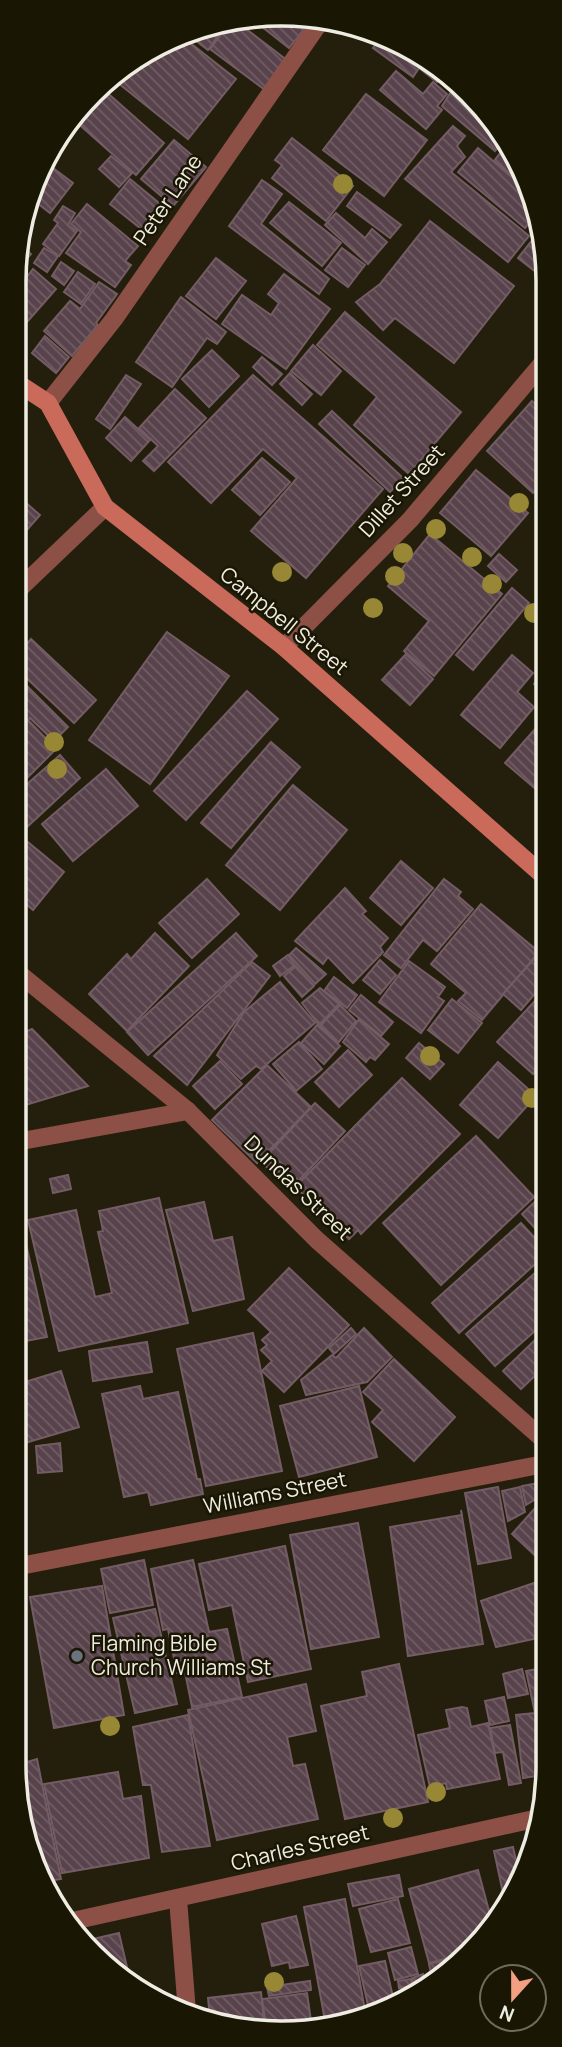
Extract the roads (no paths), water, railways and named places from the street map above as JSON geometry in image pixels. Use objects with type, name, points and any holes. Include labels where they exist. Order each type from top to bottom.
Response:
[{"type":"main road","name":"Campbell Street","points":[[26,389],[48,403],[104,507],[284,648],[536,869]]},
{"type":"street","name":"Peter Lane","points":[[48,403],[114,319],[316,28]]},
{"type":"street","name":"Dillet Street","points":[[284,648],[410,520],[536,374]]},
{"type":"street","points":[[26,582],[104,507]]},
{"type":"street","name":"Dundas Street","points":[[26,979],[188,1111],[317,1240],[536,1433]]},
{"type":"street","points":[[26,1140],[188,1111]]},
{"type":"street","name":"Williams Street","points":[[26,1565],[536,1466]]},
{"type":"street","name":"Charles Street","points":[[78,1920],[530,1820]]},
{"type":"street","points":[[178,1899],[186,2002]]},
{"type":"place","name":"Flaming Bible Church Williams St","points":[[77,1656]]}]
